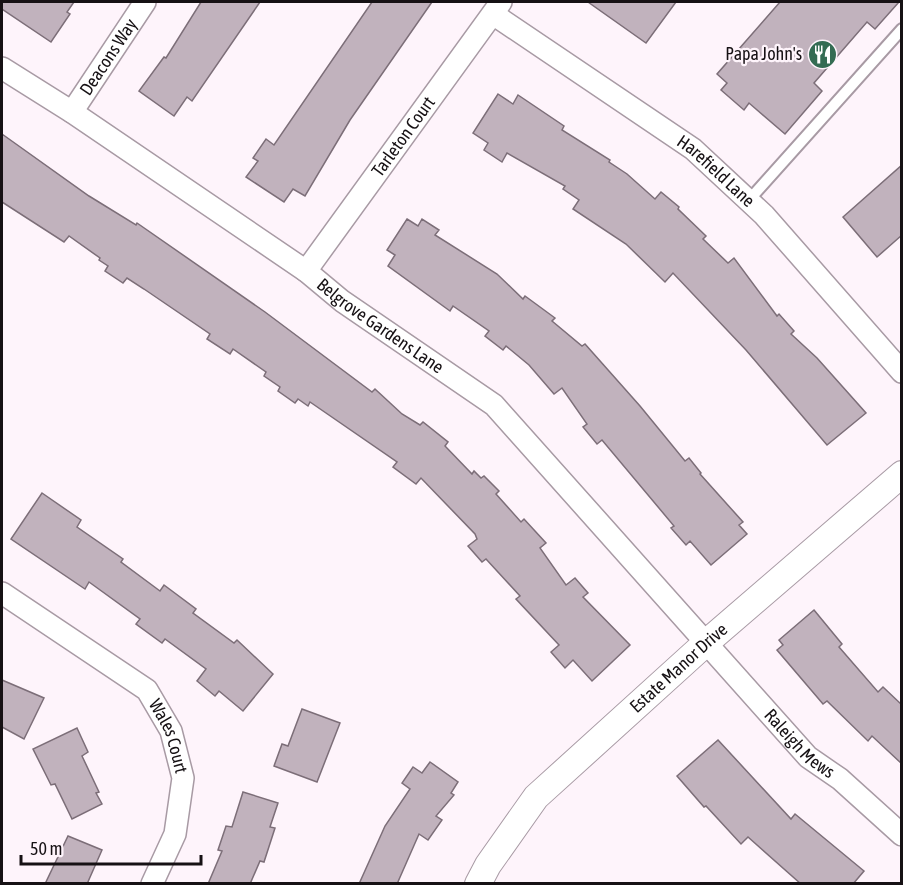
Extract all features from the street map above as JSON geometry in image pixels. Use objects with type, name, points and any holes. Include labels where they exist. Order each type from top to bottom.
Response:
[{"type":"street","name":"Deacons Way","points":[[72,112],[145,2]]},
{"type":"street","name":"Harefield Lane","points":[[497,8],[693,149],[765,215],[902,372]]},
{"type":"street","name":"Tarleton Court","points":[[306,271],[497,8]]},
{"type":"street","name":"Belgrove Gardens Lane","points":[[2,68],[72,112],[306,271],[342,301],[494,405],[707,642]]},
{"type":"street","name":"Estate Manor Drive","points":[[478,884],[488,865],[536,798],[707,642],[902,474]]},
{"type":"street","name":"Wales Court","points":[[2,592],[147,690],[171,731],[183,778],[175,834],[152,884]]},
{"type":"street","name":"Raleigh Mews","points":[[707,642],[808,757],[840,779],[902,835]]},
{"type":"lane","points":[[749,200],[902,29]]},
{"type":"building","points":[[2,2],[74,2],[67,12],[70,14],[51,42],[2,9]]},
{"type":"building","points":[[201,2],[260,2],[192,101],[187,97],[174,116],[139,91],[164,57],[166,58]]},
{"type":"building","points":[[372,2],[432,2],[350,120],[305,196],[293,189],[284,202],[246,177],[258,161],[253,158],[266,139],[274,145]]},
{"type":"building","points":[[588,2],[676,2],[646,43]]},
{"type":"building","points":[[780,2],[899,2],[875,29],[867,22],[814,83],[822,91],[785,134],[749,103],[744,110],[721,90],[727,83],[717,74]]},
{"type":"building","points":[[498,94],[513,104],[518,95],[564,126],[562,130],[610,160],[609,162],[627,174],[655,199],[661,192],[679,207],[678,209],[706,236],[703,239],[728,263],[734,258],[777,316],[779,314],[794,331],[791,334],[817,358],[866,413],[827,445],[746,350],[673,273],[665,282],[626,244],[573,209],[579,200],[563,189],[565,186],[507,153],[502,162],[484,150],[488,143],[473,133]]},
{"type":"building","points":[[2,134],[89,196],[136,225],[137,223],[265,312],[372,392],[375,389],[402,414],[420,425],[423,422],[448,442],[445,446],[472,474],[474,471],[481,478],[484,476],[499,491],[496,494],[521,522],[524,519],[546,543],[540,548],[566,585],[575,578],[588,593],[583,597],[630,645],[592,681],[573,660],[565,668],[551,652],[559,645],[516,599],[520,596],[486,559],[482,562],[468,546],[477,539],[475,534],[421,478],[416,484],[393,467],[397,462],[310,402],[308,406],[298,399],[295,403],[278,391],[280,387],[264,376],[266,372],[233,349],[230,354],[207,339],[210,334],[127,278],[123,283],[105,271],[108,266],[99,260],[100,258],[69,236],[64,242],[2,202]]},
{"type":"building","points":[[902,165],[902,235],[877,257],[843,217]]},
{"type":"building","points":[[407,219],[418,226],[422,219],[439,230],[435,235],[497,274],[523,299],[525,296],[555,318],[552,321],[582,346],[585,344],[685,461],[689,458],[700,474],[743,522],[739,525],[747,534],[711,565],[690,541],[686,545],[671,528],[674,526],[602,440],[597,444],[583,427],[587,424],[562,388],[554,394],[529,365],[506,346],[503,350],[485,336],[489,331],[453,306],[450,311],[388,266],[395,255],[387,250]]},
{"type":"building","points":[[42,493],[81,520],[77,527],[123,559],[121,562],[160,591],[164,585],[196,609],[193,613],[234,643],[237,640],[273,674],[243,711],[219,691],[215,696],[197,681],[206,669],[165,639],[162,643],[136,624],[140,619],[89,582],[85,589],[11,539]]},
{"type":"building","points":[[814,610],[842,644],[839,647],[878,692],[883,687],[902,705],[902,764],[872,736],[868,741],[827,701],[823,704],[777,650],[783,645],[779,640]]},
{"type":"building","points":[[2,680],[44,698],[24,739],[2,727]]},
{"type":"building","points":[[302,709],[340,723],[317,782],[274,766],[282,744],[288,746]]},
{"type":"building","points":[[77,728],[88,752],[82,756],[99,792],[96,793],[102,804],[72,819],[55,784],[51,785],[33,749]]},
{"type":"building","points":[[718,740],[791,819],[795,814],[864,871],[853,884],[801,884],[748,837],[741,844],[706,806],[704,807],[677,776]]},
{"type":"building","points":[[430,762],[458,782],[451,793],[454,795],[436,816],[442,820],[428,840],[419,834],[397,884],[359,884],[385,826],[410,789],[402,783],[413,767],[422,773]]},
{"type":"building","points":[[243,792],[278,803],[270,827],[275,828],[264,862],[260,861],[250,884],[208,884],[222,851],[218,850],[226,826],[232,827]]},
{"type":"building","points":[[68,836],[102,850],[87,884],[45,884]]},
{"type":"place","name":"Papa John's","points":[[823,54]]}]
